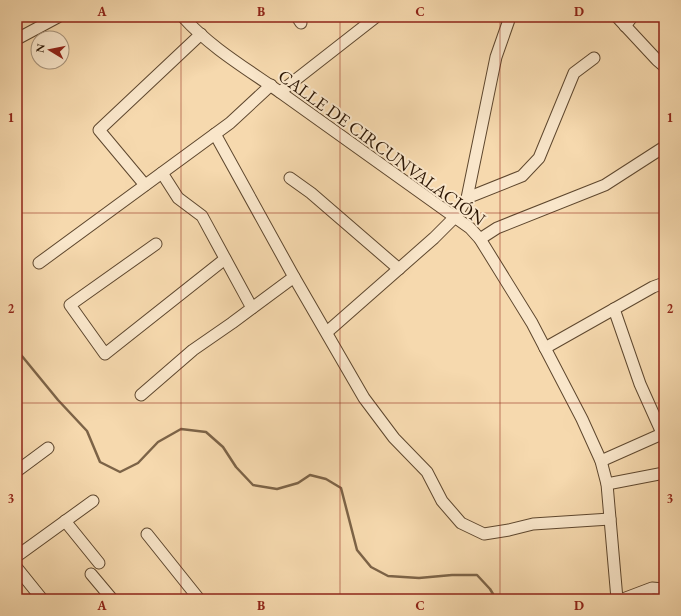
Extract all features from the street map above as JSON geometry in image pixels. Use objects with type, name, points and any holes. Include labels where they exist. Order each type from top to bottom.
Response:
[{"type":"street","points":[[17,39],[44,20],[58,17]]},
{"type":"street","name":"CALLE DE CIRCUNVALACIÓN","points":[[183,17],[232,60],[275,88],[455,217],[470,228],[480,240],[532,323],[582,419],[601,461],[607,484],[617,599]]},
{"type":"street","points":[[39,263],[215,134],[275,88],[376,17]]},
{"type":"street","points":[[327,332],[434,238],[455,217],[467,198],[496,57],[510,17]]},
{"type":"street","points":[[617,17],[662,60]]},
{"type":"street","points":[[625,26],[632,17]]},
{"type":"street","points":[[145,185],[99,130],[201,34]]},
{"type":"street","points":[[467,198],[522,176],[539,158],[574,73],[594,58]]},
{"type":"street","points":[[215,134],[294,277],[364,398],[394,438],[427,472],[442,501],[461,523],[484,534],[533,524],[610,519]]},
{"type":"street","points":[[480,240],[497,228],[605,185],[664,147]]},
{"type":"street","points":[[162,173],[178,198],[202,216],[224,259],[252,308]]},
{"type":"street","points":[[290,178],[311,193],[399,269]]},
{"type":"street","points":[[156,244],[70,305],[105,354],[224,259]]},
{"type":"street","points":[[141,395],[193,350],[294,277]]},
{"type":"street","points":[[545,348],[664,282]]},
{"type":"street","points":[[601,461],[663,433],[640,384],[614,309]]},
{"type":"street","points":[[17,471],[48,448]]},
{"type":"street","points":[[607,484],[664,473]]},
{"type":"street","points":[[17,556],[93,501]]},
{"type":"street","points":[[65,521],[99,563]]},
{"type":"street","points":[[147,534],[199,599]]},
{"type":"street","points":[[17,568],[42,599]]},
{"type":"street","points":[[92,574],[112,599]]},
{"type":"street","points":[[623,599],[652,588],[664,589]]},
{"type":"waterway","points":[[17,350],[58,400],[87,431],[100,462],[120,472],[138,463],[158,442],[181,429],[206,432],[223,447],[236,467],[253,485],[277,489],[298,483],[310,475],[326,479],[341,488],[357,550],[371,567],[388,576],[419,578],[452,575],[477,575],[490,589],[496,599]]}]
